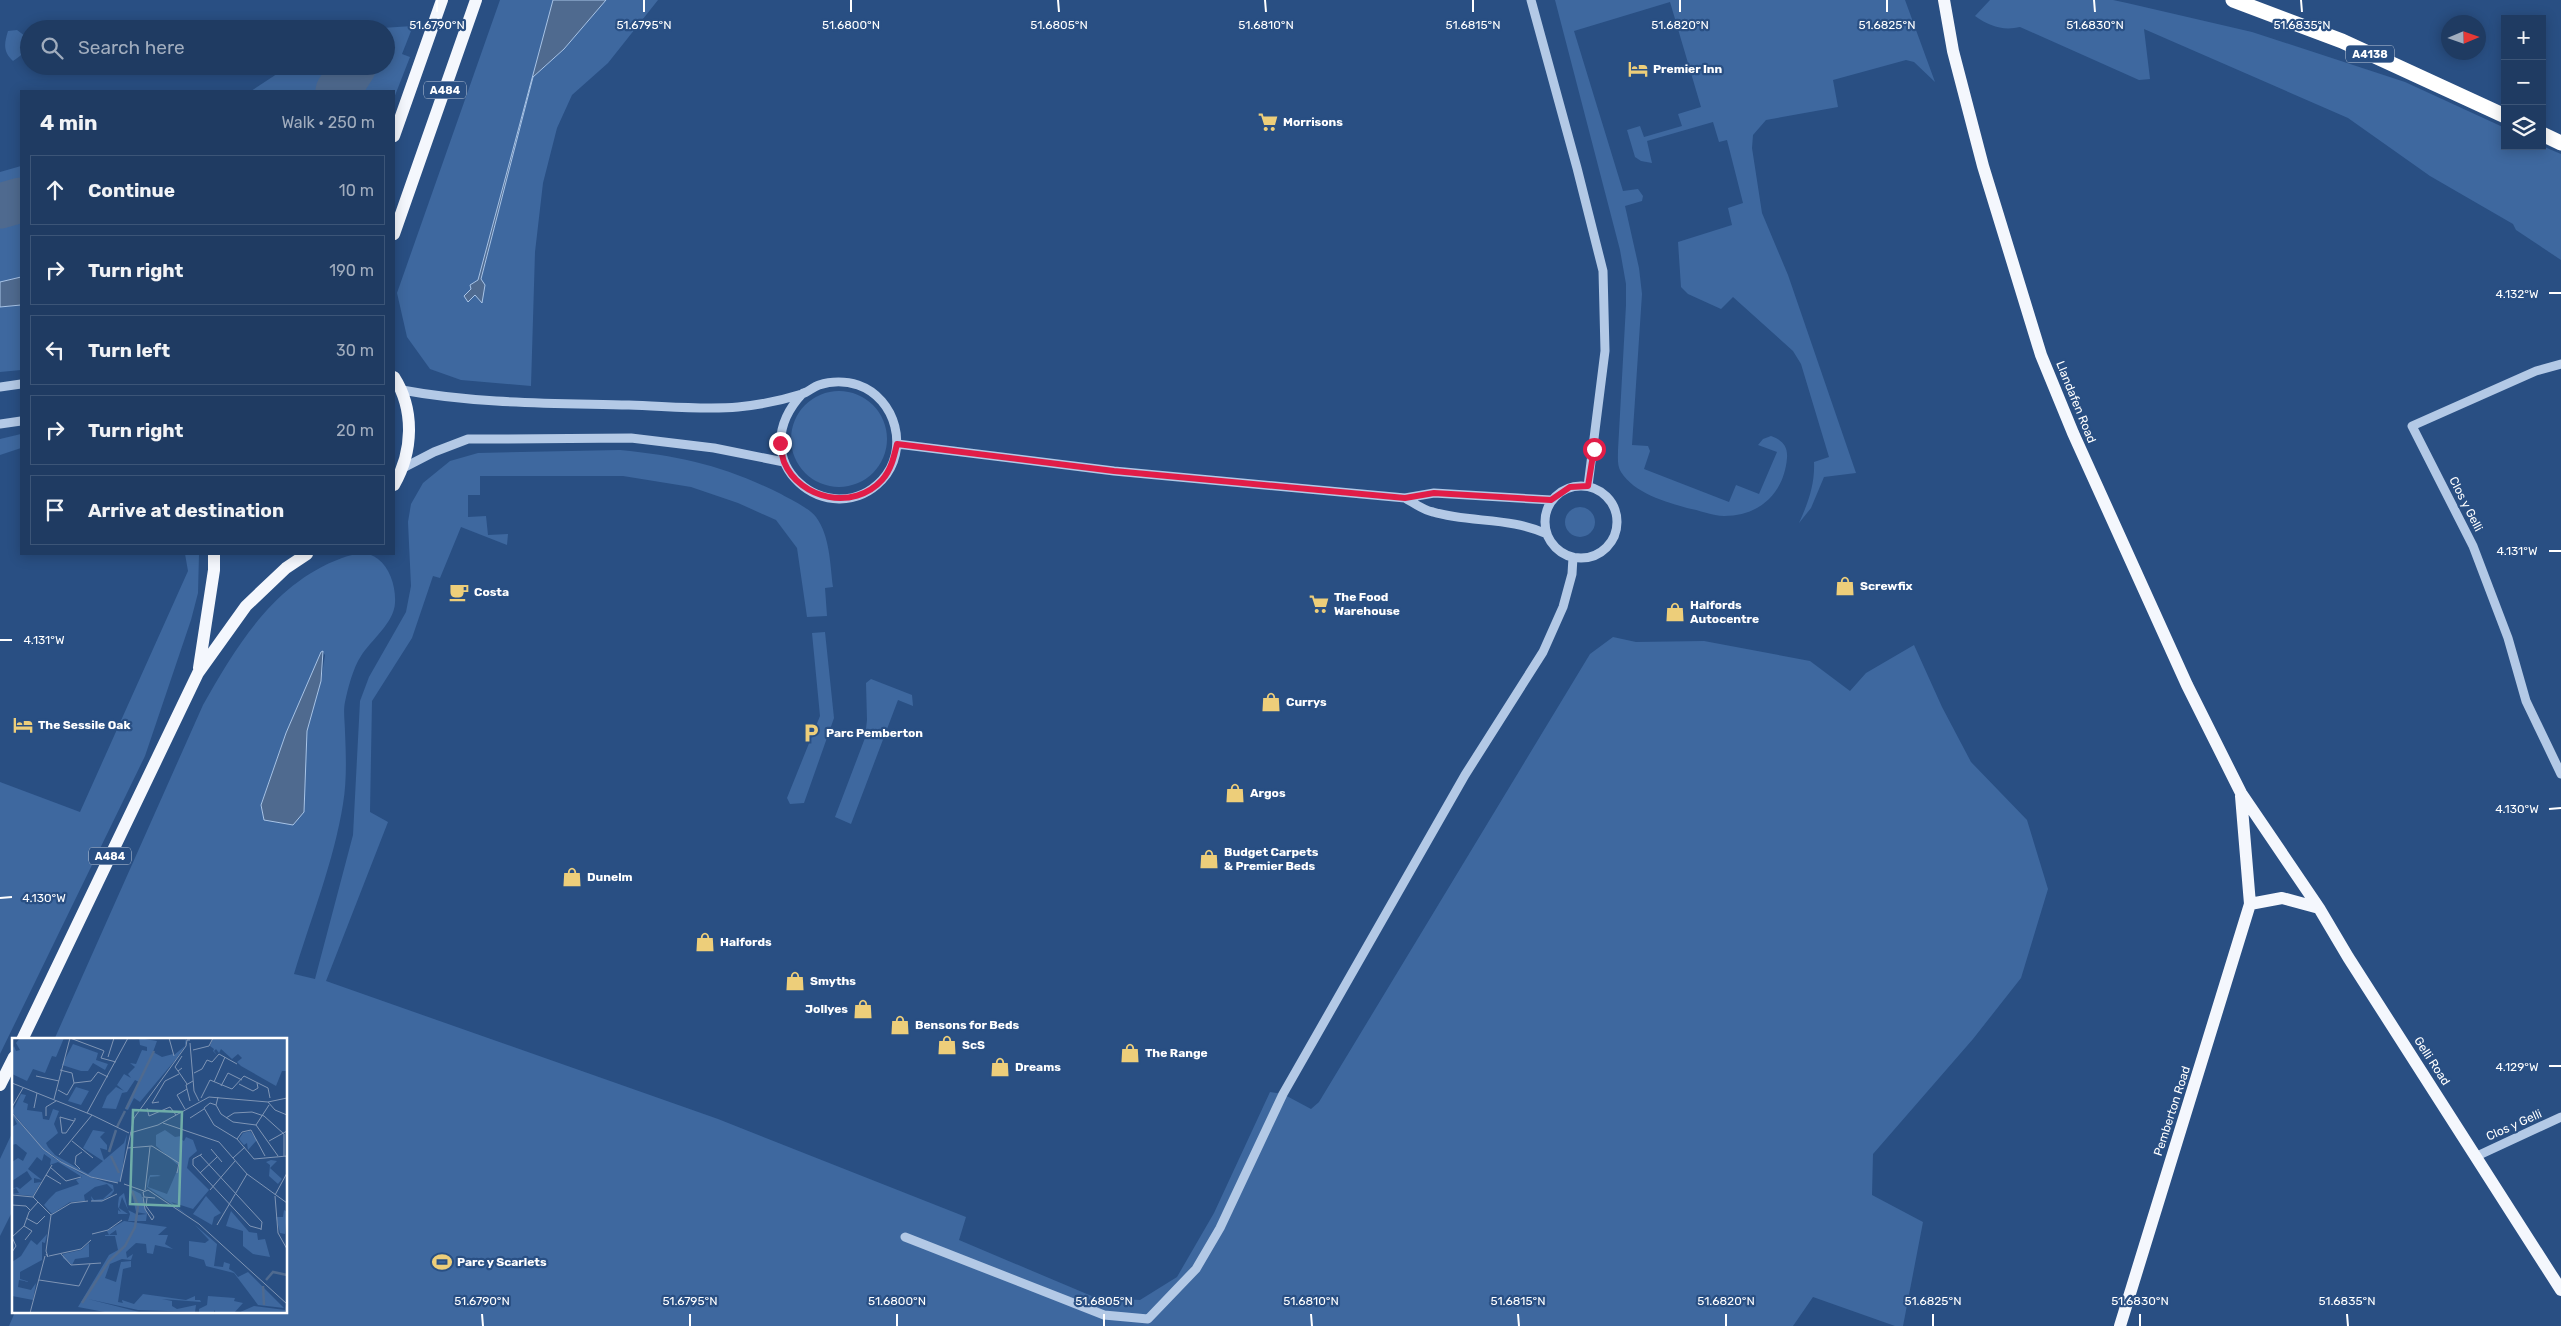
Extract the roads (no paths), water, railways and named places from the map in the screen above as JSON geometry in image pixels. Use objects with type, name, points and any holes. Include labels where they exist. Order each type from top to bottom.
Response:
[{"type":"highway","name":"A4138","points":[[2233,0],[2342,41],[2501,114]]},
{"type":"highway","points":[[2546,136],[2561,143]]},
{"type":"main road","name":"A484","points":[[395,133],[442,0]]},
{"type":"main road","name":"A484","points":[[395,231],[476,0]]},
{"type":"main road","name":"Llandafen Road","points":[[1944,0],[1953,52],[1984,166],[2042,355],[2121,543],[2187,685],[2241,793]]},
{"type":"main road","points":[[395,379],[402,390],[410,424],[405,467],[395,483]]},
{"type":"main road","name":"A484","points":[[198,673],[214,570],[214,555]]},
{"type":"main road","name":"A484","points":[[23,1038],[198,673],[246,606],[286,568],[305,555]]},
{"type":"main road","points":[[2241,793],[2250,904],[2282,898],[2319,908]]},
{"type":"main road","name":"Gelli Road","points":[[2241,793],[2319,908],[2348,957],[2561,1290]]},
{"type":"main road","name":"Pemberton Road","points":[[2120,1326],[2250,904]]},
{"type":"main road","points":[[0,1085],[12,1061]]},
{"type":"street","points":[[1531,0],[1603,271],[1605,351],[1588,486]]},
{"type":"street","points":[[1535,11],[1537,0]]},
{"type":"street","name":"Clos y Gelli","points":[[2561,364],[2536,371],[2412,426],[2473,546],[2508,638],[2526,701],[2561,774]]},
{"type":"street","points":[[402,390],[446,398],[495,402],[738,407],[803,393],[820,384],[839,382],[858,385],[874,394],[888,408],[895,425],[897,444],[892,463],[882,480],[866,492],[848,498],[828,498],[810,491],[795,479],[784,462],[780,443],[782,424],[790,407],[803,393]]},
{"type":"street","points":[[0,387],[20,384]]},
{"type":"street","points":[[0,424],[20,421]]},
{"type":"street","points":[[405,467],[434,452],[468,439],[631,438],[714,448],[784,462]]},
{"type":"street","points":[[897,444],[1114,471],[1405,498],[1434,493],[1551,500]]},
{"type":"street","points":[[1588,486],[1604,493],[1612,502],[1616,513],[1617,525],[1614,537],[1607,547],[1597,554],[1585,558],[1573,557],[1562,553],[1552,545],[1544,523],[1546,511],[1551,500],[1570,487],[1588,486]]},
{"type":"street","points":[[1405,498],[1432,512],[1503,521],[1535,528],[1547,534]]},
{"type":"street","points":[[905,1236],[1104,1315],[1148,1319],[1172,1296],[1196,1269],[1220,1228],[1283,1094],[1465,775],[1543,652],[1562,607],[1572,574],[1573,557]]},
{"type":"street","name":"Clos y Gelli","points":[[2477,1156],[2561,1117]]},
{"type":"waterway","points":[[339,90],[348,75]]},
{"type":"waterway","points":[[0,206],[20,200]]},
{"type":"place","name":"Premier Inn","points":[[1638,69]]},
{"type":"place","name":"Morrisons","points":[[1268,122]]},
{"type":"place","name":"Screwfix","points":[[1845,586]]},
{"type":"place","name":"Costa","points":[[459,592]]},
{"type":"place","name":"The Food Warehouse","points":[[1319,604]]},
{"type":"place","name":"Halfords Autocentre","points":[[1675,612]]},
{"type":"place","name":"Currys","points":[[1271,702]]},
{"type":"place","name":"The Sessile Oak","points":[[23,725]]},
{"type":"place","name":"Parc Pemberton","points":[[811,733]]},
{"type":"place","name":"Argos","points":[[1235,793]]},
{"type":"place","name":"Budget Carpets & Premier Beds","points":[[1209,859]]},
{"type":"place","name":"Dunelm","points":[[572,877]]},
{"type":"place","name":"Halfords","points":[[705,942]]},
{"type":"place","name":"Smyths","points":[[795,981]]},
{"type":"place","name":"Jollyes","points":[[863,1009]]},
{"type":"place","name":"Bensons for Beds","points":[[900,1025]]},
{"type":"place","name":"ScS","points":[[947,1045]]},
{"type":"place","name":"The Range","points":[[1130,1053]]},
{"type":"place","name":"Dreams","points":[[1000,1067]]},
{"type":"place","name":"Parc y Scarlets","points":[[442,1262]]}]
